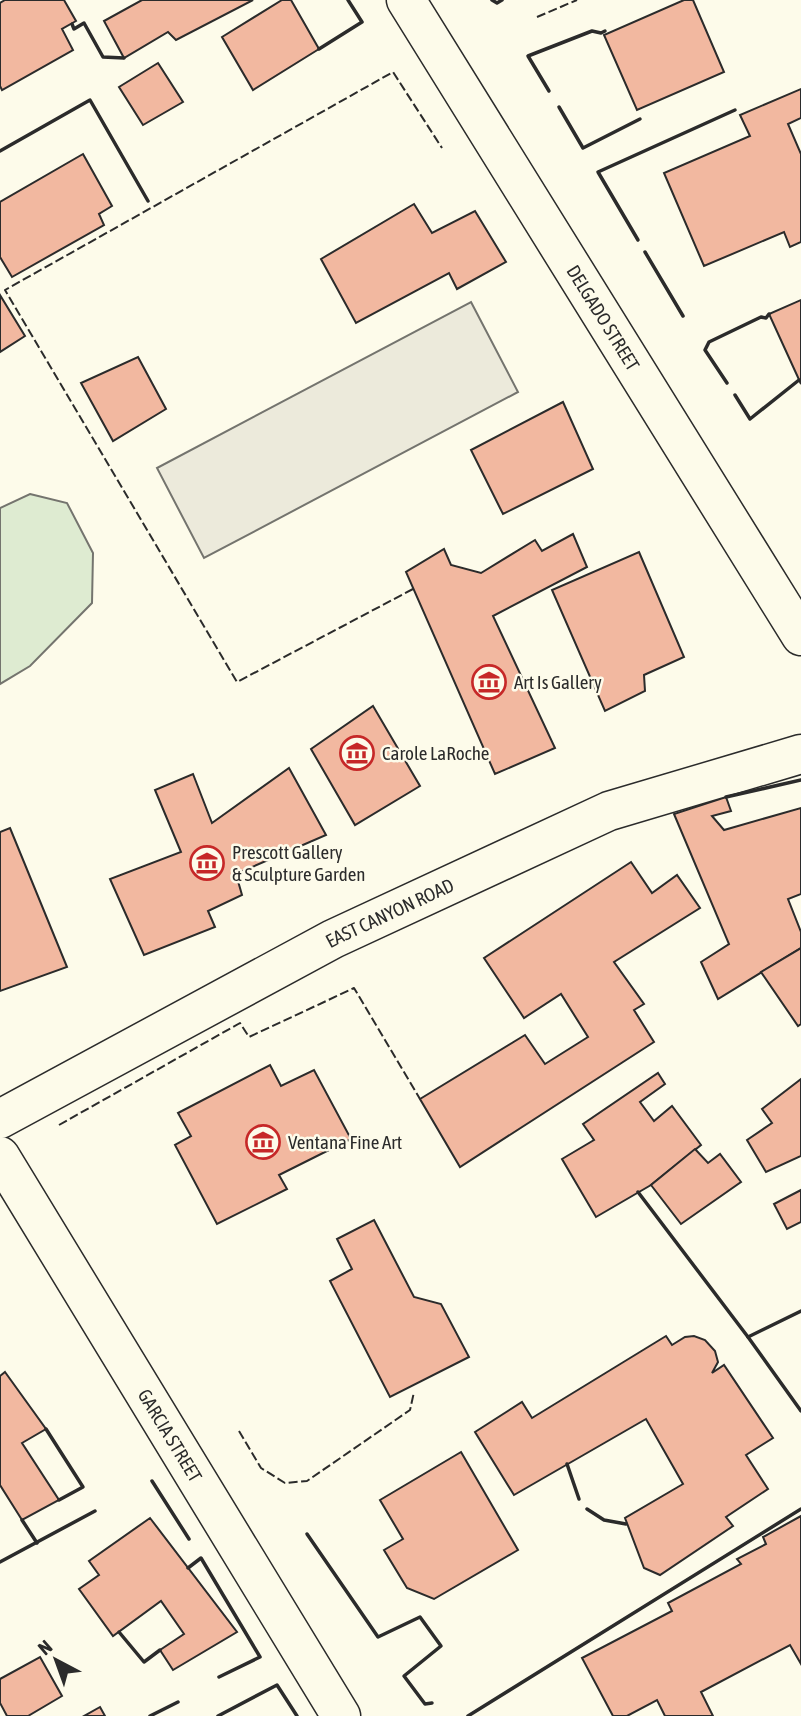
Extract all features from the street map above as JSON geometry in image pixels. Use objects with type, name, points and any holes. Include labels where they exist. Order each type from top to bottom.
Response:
[{"type":"street","name":"DELGADO STREET","points":[[406,0],[801,636]]},
{"type":"street","name":"EAST CANYON ROAD","points":[[0,1119],[332,939],[609,811],[801,754]]},
{"type":"street","name":"GARCIA STREET","points":[[0,1156],[341,1716]]},
{"type":"green space","points":[[30,494],[67,503],[93,553],[92,603],[30,666],[0,684],[0,508]]},
{"type":"shaded area","points":[[471,302],[518,392],[204,558],[157,468]]},
{"type":"building","points":[[5,0],[64,0],[76,21],[62,29],[73,50],[2,90],[0,3]]},
{"type":"building","points":[[142,0],[253,0],[176,40],[168,32],[124,58],[104,21]]},
{"type":"building","points":[[282,0],[291,0],[319,49],[253,90],[222,37]]},
{"type":"building","points":[[684,0],[693,0],[724,72],[637,110],[604,35]]},
{"type":"building","points":[[158,63],[183,102],[143,125],[119,87]]},
{"type":"building","points":[[801,89],[801,118],[788,124],[801,154],[801,242],[790,247],[784,232],[704,266],[664,173],[750,136],[740,115]]},
{"type":"building","points":[[83,154],[112,206],[99,214],[104,225],[12,277],[0,257],[0,202]]},
{"type":"building","points":[[414,204],[432,233],[475,211],[506,262],[457,289],[449,273],[356,323],[321,259]]},
{"type":"building","points":[[0,295],[25,336],[0,352]]},
{"type":"building","points":[[801,300],[801,384],[769,314]]},
{"type":"building","points":[[138,357],[166,409],[113,441],[81,383]]},
{"type":"building","points":[[563,402],[593,469],[503,514],[471,450]]},
{"type":"building","name":"Art Is Gallery","points":[[573,534],[587,567],[493,616],[555,748],[495,774],[406,572],[444,549],[451,565],[481,573],[535,540],[542,551]]},
{"type":"building","points":[[639,552],[684,657],[644,675],[645,691],[605,711],[552,590]]},
{"type":"building","points":[[373,706],[420,786],[355,825],[311,749]]},
{"type":"building","name":"Prescott Gallery & Sculpture Garden","points":[[289,768],[326,835],[236,874],[242,895],[208,911],[215,927],[144,955],[110,879],[181,852],[155,790],[193,774],[212,823]]},
{"type":"building","points":[[726,797],[731,811],[712,816],[724,830],[801,808],[801,894],[788,899],[801,932],[801,948],[718,999],[701,962],[729,944],[674,814]]},
{"type":"building","points":[[10,828],[67,967],[0,991],[0,832]]},
{"type":"building","points":[[631,862],[652,893],[677,875],[700,908],[614,962],[644,1004],[634,1010],[654,1042],[460,1167],[420,1099],[525,1035],[545,1064],[588,1037],[561,994],[524,1018],[484,958]]},
{"type":"building","points":[[801,948],[801,1024],[798,1026],[761,972]]},
{"type":"building","name":"Ventana Fine Art","points":[[270,1065],[281,1086],[314,1070],[351,1139],[279,1175],[287,1189],[217,1224],[175,1145],[191,1136],[178,1113]]},
{"type":"building","points":[[658,1073],[665,1084],[640,1102],[654,1121],[672,1106],[701,1145],[651,1185],[596,1217],[562,1159],[594,1140],[583,1124]]},
{"type":"building","points":[[801,1079],[801,1156],[766,1172],[747,1140],[772,1123],[762,1109]]},
{"type":"building","points":[[695,1149],[708,1163],[720,1154],[741,1182],[681,1224],[651,1185]]},
{"type":"building","points":[[801,1190],[801,1222],[787,1229],[774,1204]]},
{"type":"building","points":[[374,1220],[414,1297],[441,1304],[469,1357],[390,1397],[330,1281],[352,1269],[337,1239]]},
{"type":"building","points":[[666,1336],[672,1345],[685,1337],[694,1336],[705,1340],[715,1351],[718,1362],[712,1373],[724,1365],[773,1438],[746,1455],[768,1489],[726,1517],[733,1526],[660,1575],[644,1568],[625,1518],[683,1484],[646,1419],[514,1495],[475,1432],[522,1402],[532,1418]]},
{"type":"building","points":[[5,1372],[46,1429],[22,1443],[59,1500],[22,1520],[0,1485],[0,1376]]},
{"type":"building","points":[[461,1452],[518,1550],[434,1599],[407,1588],[384,1550],[403,1539],[380,1500]]},
{"type":"building","points":[[801,1516],[801,1664],[790,1645],[701,1692],[713,1716],[665,1716],[657,1700],[627,1716],[613,1716],[582,1658],[672,1611],[668,1603],[741,1564],[737,1559],[766,1544],[763,1537]]},
{"type":"building","points":[[150,1518],[237,1632],[173,1670],[160,1650],[184,1634],[161,1601],[113,1636],[79,1589],[99,1575],[89,1561]]},
{"type":"building","points":[[40,1657],[62,1696],[28,1716],[7,1716],[0,1703],[0,1679]]},
{"type":"building","points":[[100,1707],[105,1716],[84,1716]]},
{"type":"fence","points":[[537,17],[577,0]]},
{"type":"fence","points":[[413,589],[237,682],[5,290],[393,72],[442,148]]},
{"type":"fence","points":[[59,1125],[240,1023],[249,1037],[354,988],[420,1099]]},
{"type":"fence","points":[[239,1431],[261,1468],[285,1483],[307,1481],[410,1410],[414,1392]]},
{"type":"wall","points":[[319,49],[362,22],[348,0]]},
{"type":"wall","points":[[492,0],[497,3],[502,0]]},
{"type":"wall","points":[[72,24],[74,29],[84,23],[103,57],[124,58]]},
{"type":"wall","points":[[549,91],[528,56],[592,31],[605,31]]},
{"type":"wall","points":[[0,151],[90,100],[148,201]]},
{"type":"wall","points":[[559,107],[583,148],[640,119]]},
{"type":"wall","points":[[638,240],[598,172],[735,110]]},
{"type":"wall","points":[[645,252],[683,316]]},
{"type":"wall","points":[[727,383],[705,350],[709,342],[761,317],[766,318],[769,314]]},
{"type":"wall","points":[[735,395],[750,419],[799,380]]},
{"type":"wall","points":[[726,797],[801,780]]},
{"type":"wall","points":[[638,1192],[748,1337]]},
{"type":"wall","points":[[801,1311],[748,1337],[801,1411]]},
{"type":"wall","points":[[46,1429],[83,1487],[59,1500]]},
{"type":"wall","points":[[567,1464],[579,1499]]},
{"type":"wall","points":[[152,1481],[189,1539]]},
{"type":"wall","points":[[587,1509],[604,1520],[626,1524]]},
{"type":"wall","points":[[468,1716],[801,1509]]},
{"type":"wall","points":[[0,1562],[95,1511]]},
{"type":"wall","points":[[22,1520],[37,1543]]},
{"type":"wall","points":[[307,1534],[378,1637],[420,1617],[441,1646],[404,1676],[425,1704],[432,1703]]},
{"type":"wall","points":[[188,1568],[201,1558],[260,1657],[219,1677]]},
{"type":"wall","points":[[119,1632],[144,1662],[160,1650]]},
{"type":"wall","points":[[218,1716],[277,1685],[297,1716]]},
{"type":"wall","points":[[150,1716],[178,1702]]},
{"type":"place","name":"Art Is Gallery","points":[[489,682]]},
{"type":"place","name":"Carole LaRoche","points":[[357,753]]},
{"type":"place","name":"Prescott Gallery & Sculpture Garden","points":[[207,863]]},
{"type":"place","name":"Ventana Fine Art","points":[[263,1142]]}]
